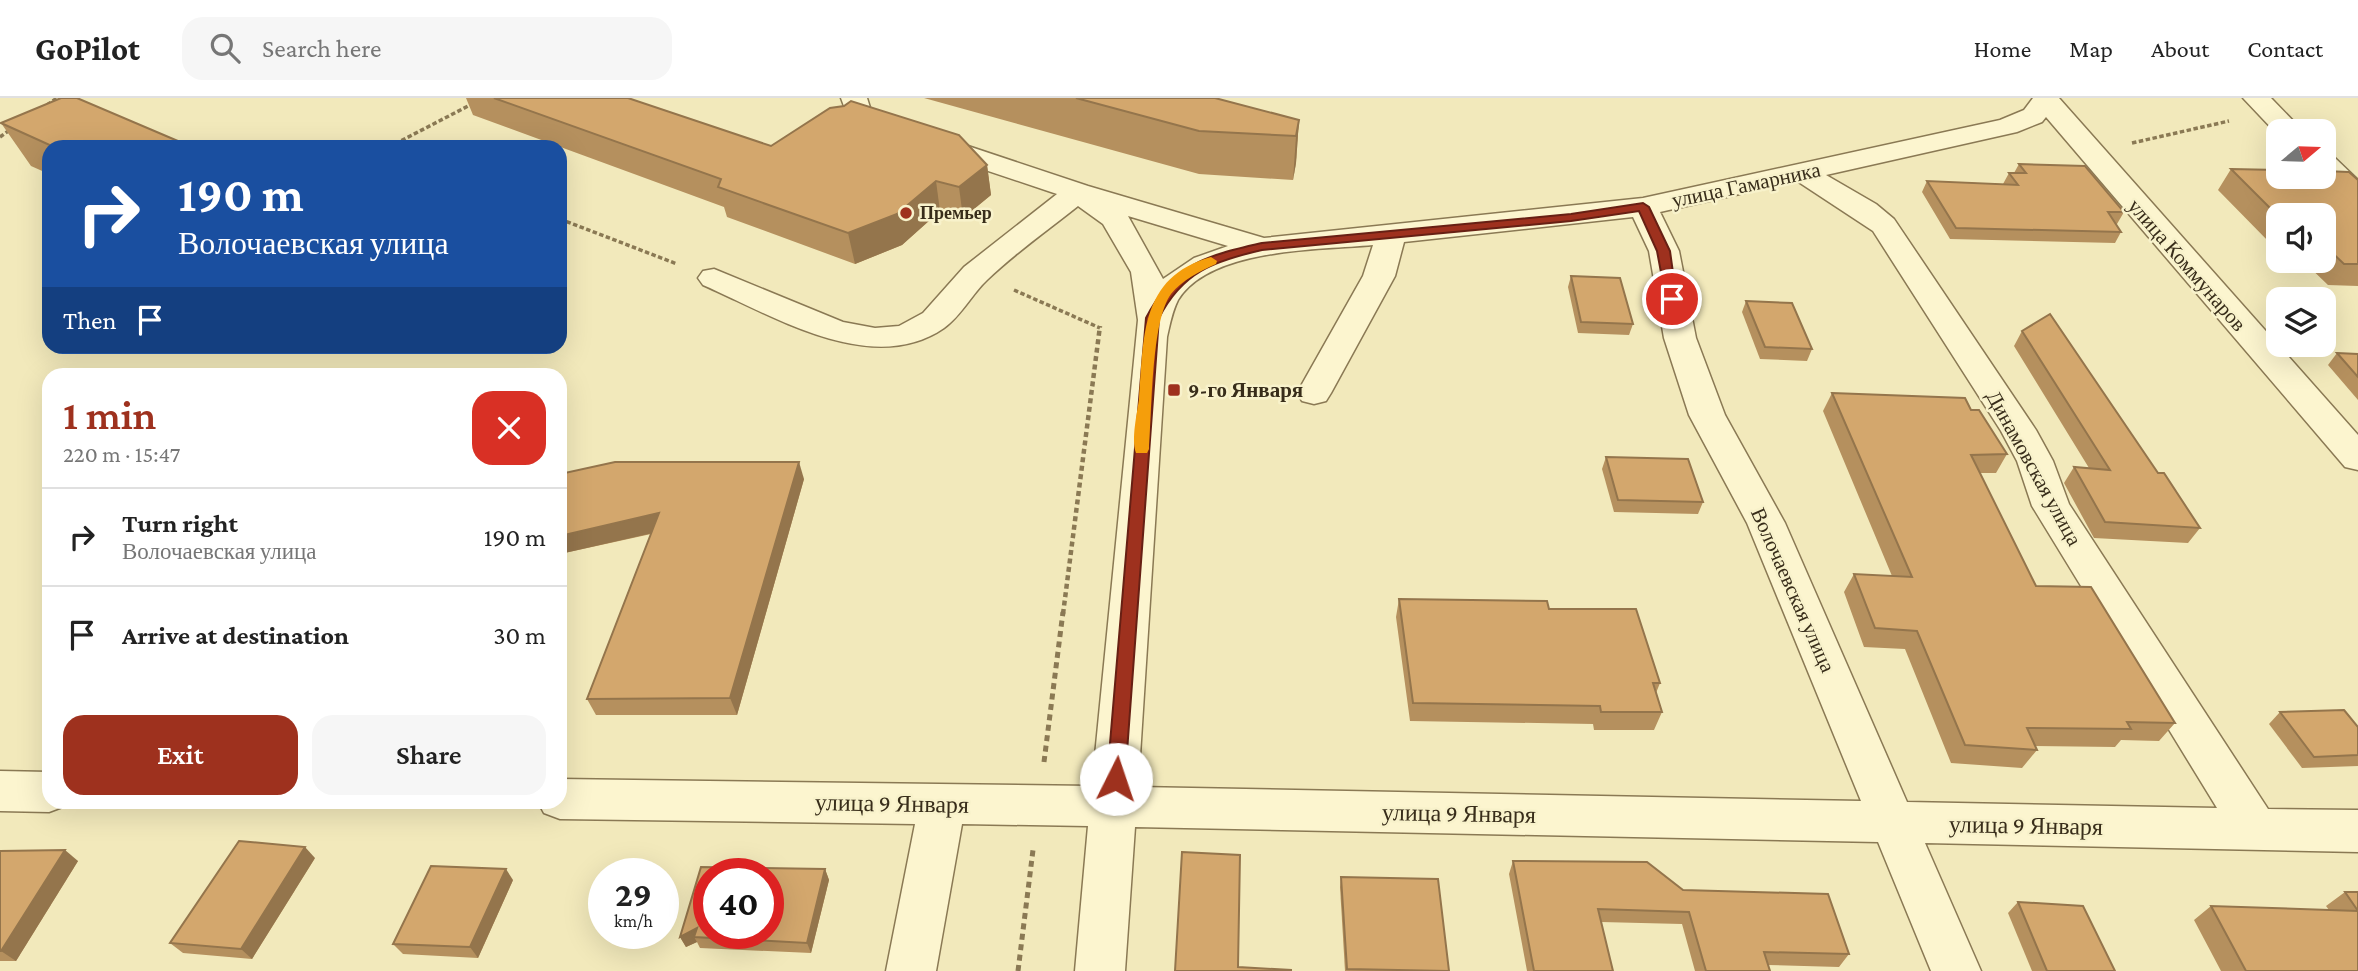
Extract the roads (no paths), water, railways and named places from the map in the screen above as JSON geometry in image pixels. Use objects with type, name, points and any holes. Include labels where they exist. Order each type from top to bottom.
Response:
[{"type":"street","points":[[854,98],[860,119],[1078,191],[1262,247]]},
{"type":"street","points":[[2256,98],[2278,119]]},
{"type":"street","name":"улица Коммунаров","points":[[2046,100],[2087,151],[2358,458]]},
{"type":"street","name":"улица Гамарника","points":[[1100,971],[1153,318],[1166,292],[1190,271],[1223,256],[1262,247],[1643,207],[2008,126],[2033,116],[2046,100]]},
{"type":"street","name":"Динамовская улица","points":[[1804,173],[1825,188],[1871,212],[1884,225],[2018,430],[2035,461],[2051,506],[2256,830]]},
{"type":"street","points":[[2336,175],[2358,196]]},
{"type":"street","points":[[715,278],[834,330],[874,338],[906,335],[934,320],[975,274],[1078,191]]},
{"type":"street","points":[[1078,191],[1115,219],[1146,272],[1153,318]]},
{"type":"street","name":"Волочаевская улица","points":[[1643,207],[1664,251],[1680,338],[1707,415],[1766,523],[1956,971]]},
{"type":"street","points":[[1314,393],[1379,276],[1391,234]]},
{"type":"street","points":[[0,791],[42,792]]},
{"type":"street","name":"улица 9 Января","points":[[567,799],[1114,806],[2358,831]]},
{"type":"street","points":[[911,971],[942,804]]},
{"type":"place","name":"Премьер","points":[[906,213]]},
{"type":"place","name":"9-го Января","points":[[1174,390]]}]
